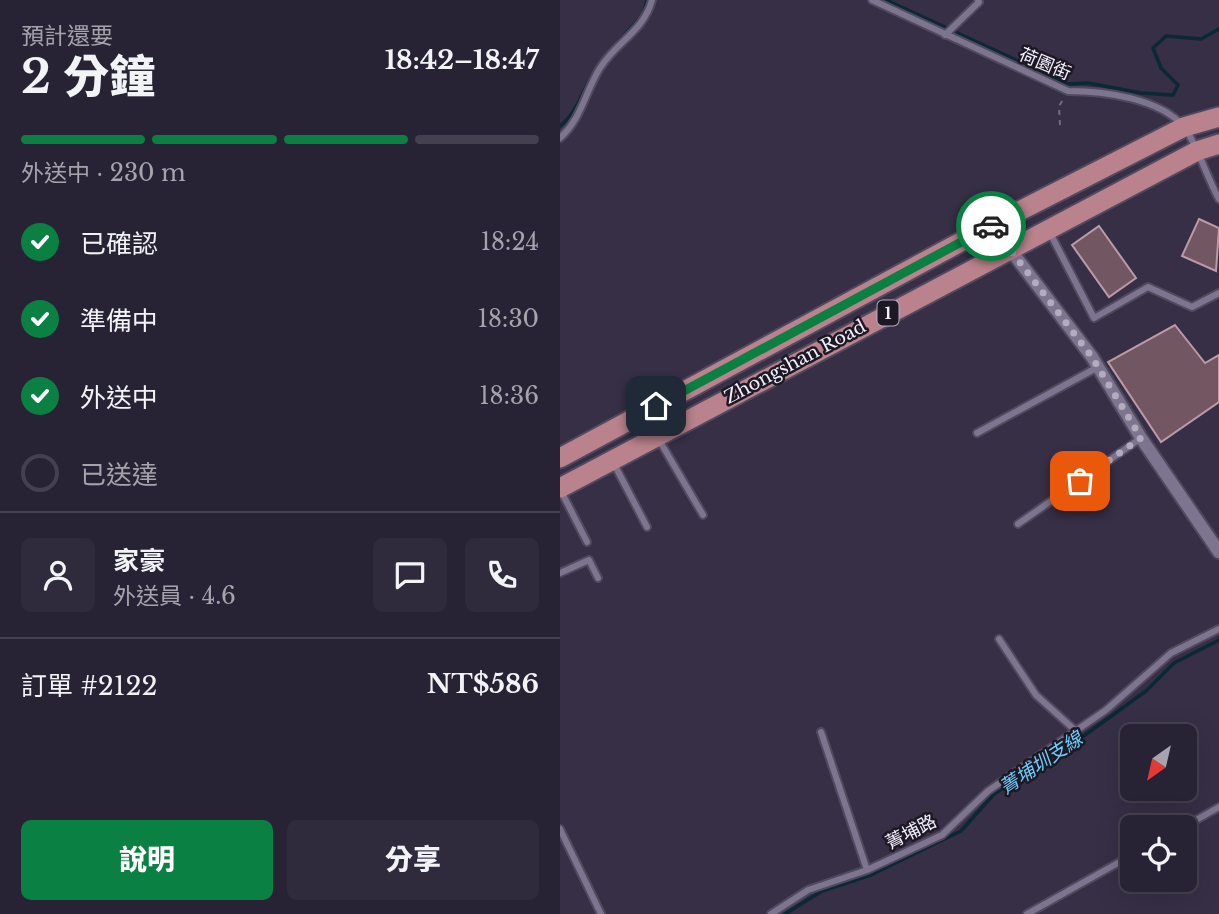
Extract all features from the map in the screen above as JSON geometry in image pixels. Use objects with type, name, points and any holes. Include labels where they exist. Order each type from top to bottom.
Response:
[{"type":"main road","name":"Zhongshan Road","points":[[560,458],[994,224],[1184,127],[1219,117]]},
{"type":"main road","name":"Zhongshan Road","points":[[560,489],[1009,248],[1197,151],[1219,144]]},
{"type":"street","points":[[994,224],[1098,367],[1141,438],[1219,552]]},
{"type":"lane","points":[[560,138],[574,126],[600,67],[648,18],[652,0]]},
{"type":"lane","name":"荷園街","points":[[873,0],[1068,90],[1090,91],[1135,101],[1167,112],[1184,127],[1219,200]]},
{"type":"lane","points":[[945,35],[978,0]]},
{"type":"lane","points":[[1048,228],[1094,318],[1148,287],[1192,307],[1219,293]]},
{"type":"lane","points":[[977,433],[1098,367]]},
{"type":"lane","points":[[657,437],[704,515]]},
{"type":"lane","points":[[1018,524],[1141,438]]},
{"type":"lane","points":[[613,460],[647,527]]},
{"type":"lane","points":[[560,489],[587,542]]},
{"type":"lane","points":[[560,573],[589,560],[598,578]]},
{"type":"lane","name":"菁埔路","points":[[771,914],[808,890],[867,870],[942,835],[988,792],[1076,731],[1171,653],[1219,629]]},
{"type":"lane","points":[[999,639],[1036,695],[1076,731]]},
{"type":"lane","points":[[821,732],[867,870]]},
{"type":"lane","points":[[1197,819],[1219,807]]},
{"type":"lane","points":[[560,829],[601,914]]},
{"type":"lane","points":[[1027,914],[1120,862]]},
{"type":"path","points":[[1060,125],[1059,106],[1068,90]]},
{"type":"building","points":[[1199,219],[1219,228],[1216,271],[1182,256]]},
{"type":"building","points":[[1099,226],[1136,278],[1109,297],[1072,245]]},
{"type":"building","points":[[1175,325],[1205,363],[1219,355],[1219,402],[1161,442],[1108,362]]},
{"type":"waterway","points":[[618,42],[643,15],[647,0]]},
{"type":"waterway","points":[[886,0],[1068,84],[1088,83],[1141,93],[1173,95],[1178,85],[1161,68],[1153,48],[1166,36],[1201,39],[1219,29]]},
{"type":"waterway","points":[[560,126],[573,112],[602,61]]},
{"type":"waterway","name":"菁埔圳支線","points":[[785,914],[822,891],[871,875],[961,831],[994,794],[1067,748],[1146,691],[1174,663],[1219,640]]},
{"type":"way so far","points":[[991,226],[994,224],[1009,248],[1092,357],[1141,438],[1080,481]]},
{"type":"route","points":[[656,406],[991,226]]}]
